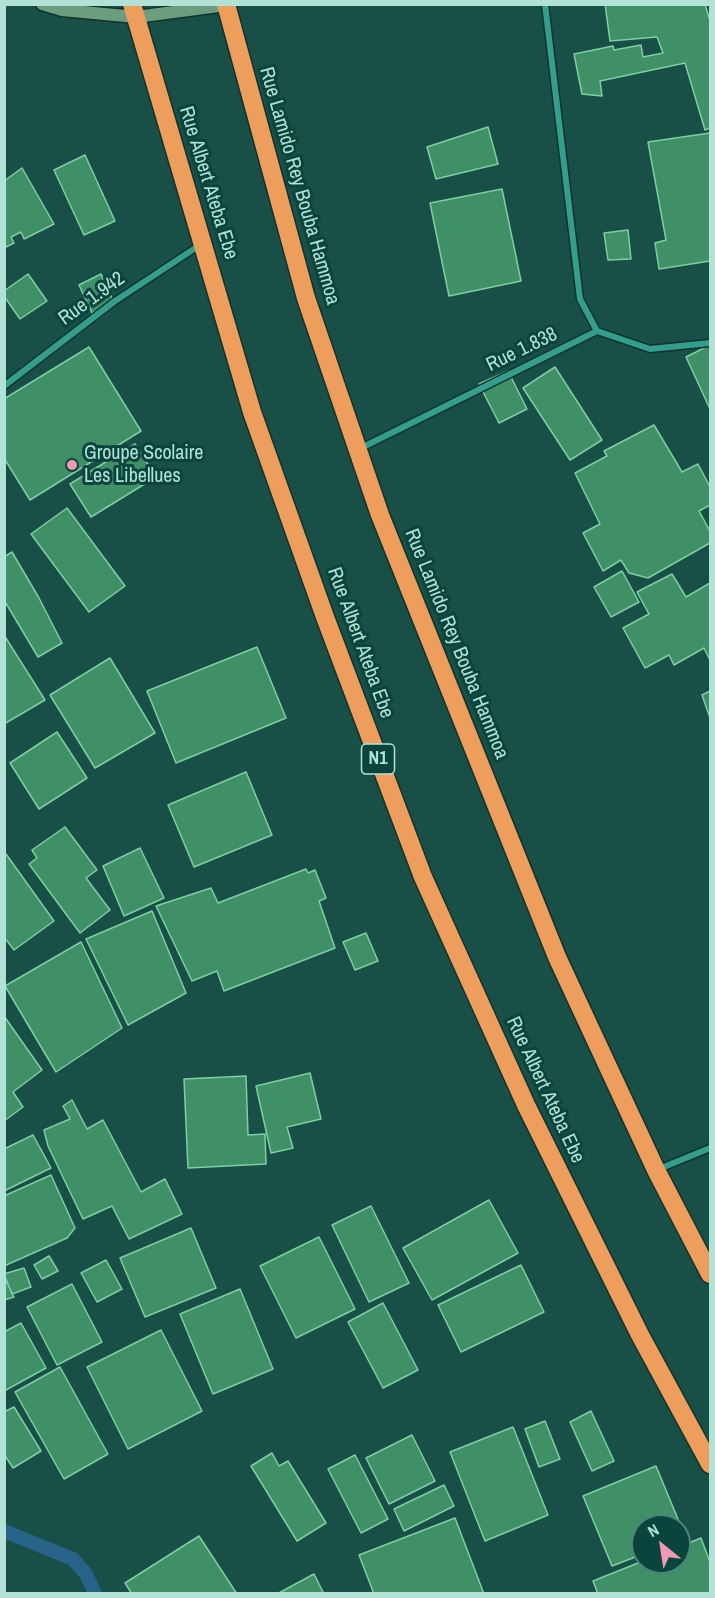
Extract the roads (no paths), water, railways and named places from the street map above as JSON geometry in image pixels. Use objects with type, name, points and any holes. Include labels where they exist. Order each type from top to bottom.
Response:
[{"type":"highway","name":"Rue Lamido Rey Bouba Hammoa","points":[[226,4],[306,298],[380,515],[557,957],[656,1170],[711,1274]]},
{"type":"highway","name":"Rue Albert Ateba Ebe","points":[[134,11],[252,412],[325,617],[423,877],[531,1116],[640,1335],[711,1464]]},
{"type":"street","points":[[42,4],[62,10],[134,11],[226,4]]},
{"type":"street","points":[[544,4],[580,299],[597,331],[650,349],[711,343]]},
{"type":"street","name":"Rue 1.942","points":[[4,386],[115,301],[203,243]]},
{"type":"street","name":"Rue 1.838","points":[[358,450],[597,331]]},
{"type":"street","points":[[656,1170],[711,1148]]},
{"type":"waterway","points":[[4,1531],[73,1559],[86,1574],[95,1594]]},
{"type":"place","name":"Groupe Scolaire Les Libellues","points":[[72,465]]}]
